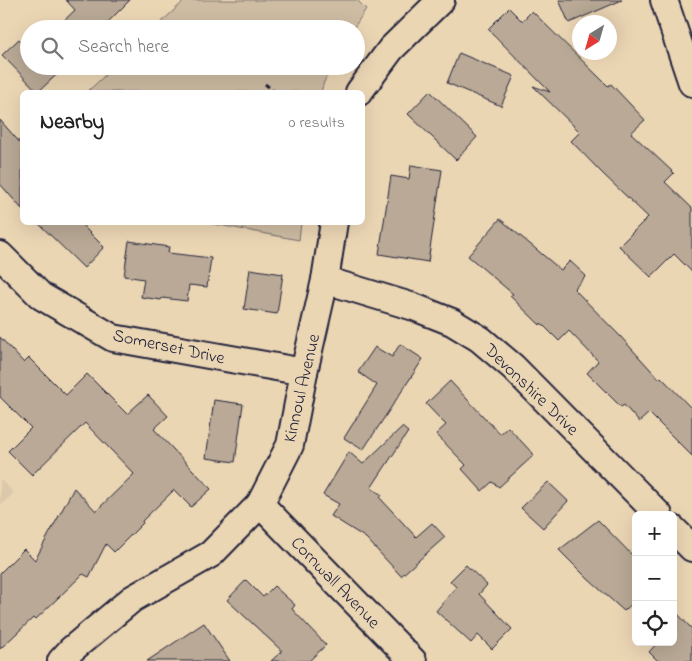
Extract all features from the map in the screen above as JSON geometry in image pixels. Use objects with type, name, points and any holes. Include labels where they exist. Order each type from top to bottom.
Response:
[{"type":"street","points":[[361,90],[391,50],[442,0]]},
{"type":"street","points":[[664,0],[692,83]]},
{"type":"street","name":"Kinnoul Avenue","points":[[61,661],[71,650],[132,599],[211,554],[260,504],[290,445],[325,280],[334,225]]},
{"type":"street","name":"Somerset Drive","points":[[0,255],[41,296],[113,338],[304,372]]},
{"type":"street","name":"Devonshire Drive","points":[[325,280],[414,307],[452,322],[480,339],[513,367],[655,511]]},
{"type":"street","name":"Cornwall Avenue","points":[[260,504],[413,661]]},
{"type":"street","points":[[677,533],[692,548]]},
{"type":"path","points":[[265,84],[272,90]]},
{"type":"shaded area","points":[[185,0],[357,0],[366,9],[359,20],[164,20]]},
{"type":"shaded area","points":[[105,75],[328,75],[322,90],[89,90]]},
{"type":"shaded area","points":[[219,225],[301,225],[299,240]]},
{"type":"shaded area","points":[[0,479],[14,493],[0,506]]},
{"type":"building","points":[[66,0],[130,0],[110,20],[64,20],[75,10]]},
{"type":"building","points":[[559,0],[622,0],[587,15],[572,15],[572,22],[569,23]]},
{"type":"building","points":[[509,8],[522,21],[532,11],[572,50],[572,60],[582,60],[608,86],[611,84],[645,120],[631,133],[674,173],[665,182],[692,208],[692,272],[674,254],[651,277],[619,246],[648,217],[571,141],[580,132],[533,86],[550,92],[488,29]]},
{"type":"building","points":[[19,39],[20,74],[2,55]]},
{"type":"building","points":[[459,53],[514,76],[501,106],[447,83]]},
{"type":"building","points":[[21,75],[56,75],[40,90],[36,90]]},
{"type":"building","points":[[430,91],[477,137],[456,160],[408,114]]},
{"type":"building","points":[[0,120],[20,143],[20,207],[0,184]]},
{"type":"building","points":[[411,165],[442,170],[428,262],[379,254],[391,176],[409,179]]},
{"type":"building","points":[[500,219],[561,270],[570,261],[586,276],[574,289],[659,379],[661,377],[692,409],[692,456],[649,413],[639,422],[624,405],[621,407],[587,373],[598,361],[569,331],[559,341],[510,296],[513,294],[468,256]]},
{"type":"building","points":[[40,225],[82,225],[104,247],[84,268]]},
{"type":"building","points":[[129,241],[169,247],[168,253],[211,258],[207,287],[189,285],[187,301],[141,297],[144,279],[124,276]]},
{"type":"building","points":[[250,269],[283,274],[277,314],[244,309]]},
{"type":"building","points":[[0,337],[24,363],[29,358],[66,395],[87,374],[127,414],[148,395],[168,416],[154,429],[211,489],[191,507],[174,490],[114,552],[106,544],[89,577],[83,574],[35,620],[33,618],[0,649],[0,573],[24,549],[35,560],[74,488],[96,511],[134,474],[85,423],[32,475],[8,451],[31,428],[0,397]]},
{"type":"building","points":[[400,344],[423,359],[363,450],[344,438],[377,385],[358,372],[375,347],[392,357]]},
{"type":"building","points":[[450,381],[500,434],[508,427],[534,455],[499,487],[492,482],[482,491],[462,469],[466,465],[436,434],[446,425],[426,404]]},
{"type":"building","points":[[214,400],[243,404],[235,462],[206,458]]},
{"type":"building","points":[[402,427],[408,432],[371,488],[382,495],[380,498],[416,537],[432,523],[445,537],[401,576],[366,538],[331,516],[339,504],[323,495],[349,452],[363,464]]},
{"type":"building","points":[[548,482],[568,501],[543,528],[521,508]]},
{"type":"building","points":[[598,520],[632,555],[632,604],[624,611],[559,550]]},
{"type":"building","points":[[466,565],[487,585],[479,594],[512,629],[492,649],[478,635],[471,643],[436,611],[456,587],[450,581]]},
{"type":"building","points":[[246,580],[263,597],[274,586],[295,605],[292,609],[326,645],[309,661],[271,661],[282,651],[227,600]]},
{"type":"building","points":[[677,613],[692,629],[692,661],[658,661],[649,652],[654,646],[677,646]]},
{"type":"building","points":[[204,623],[230,661],[147,661]]}]
